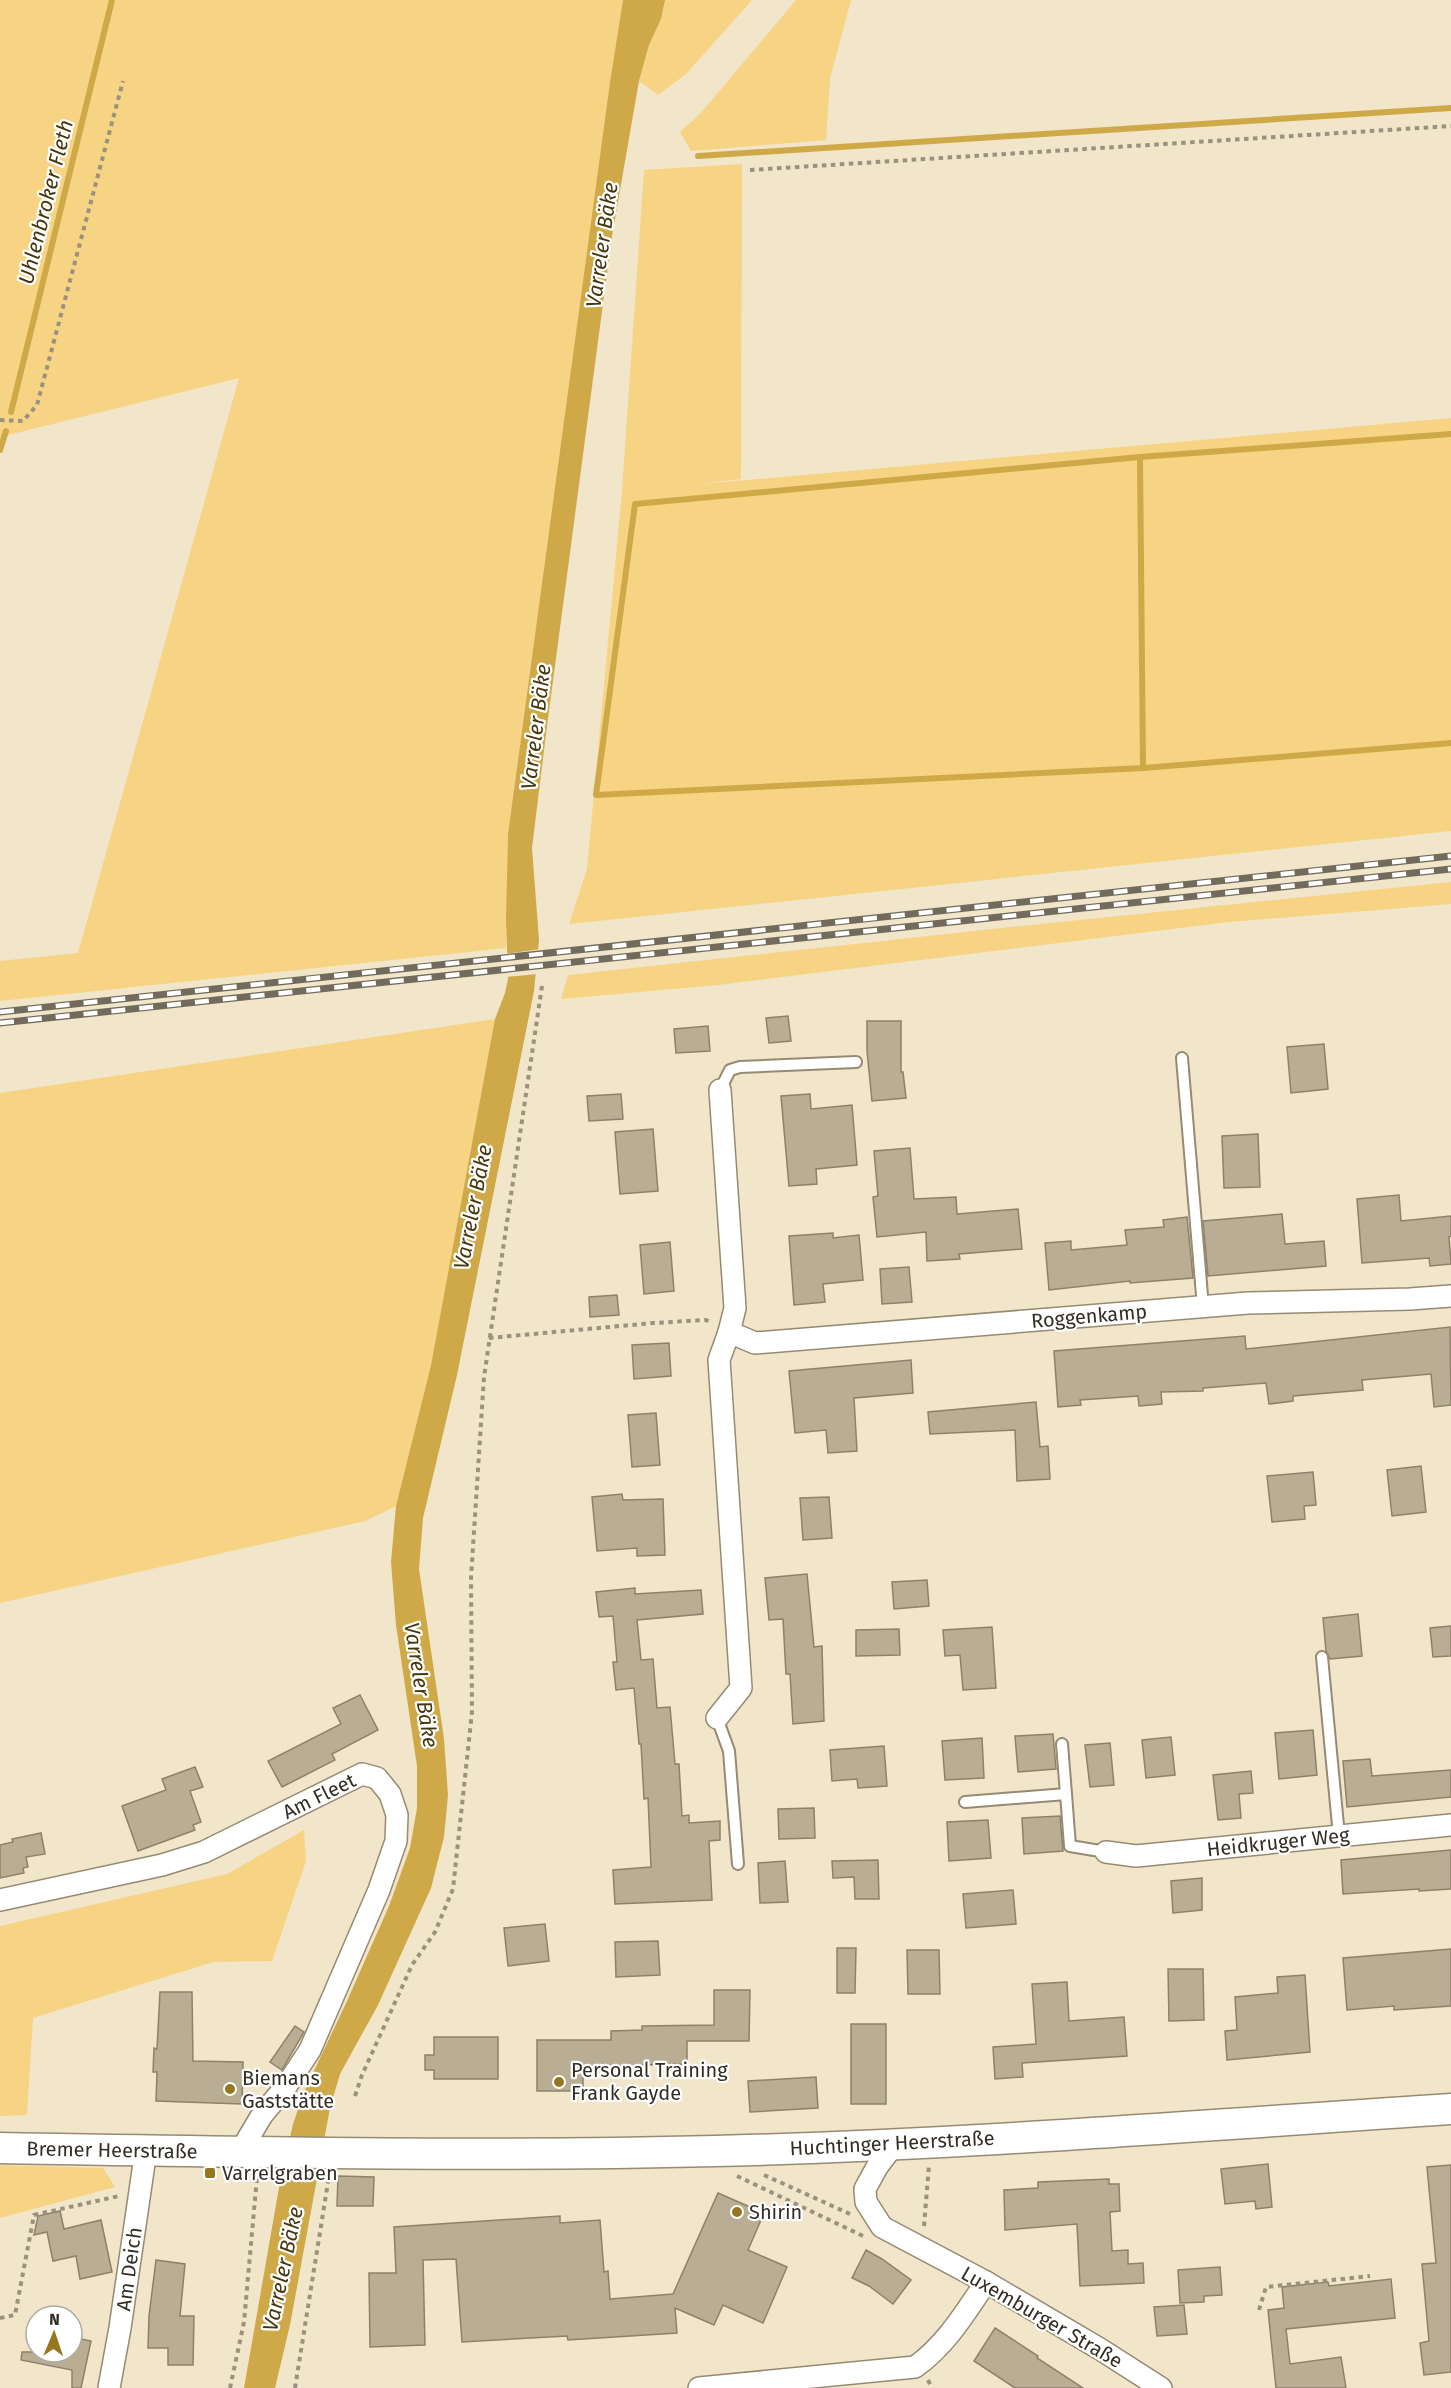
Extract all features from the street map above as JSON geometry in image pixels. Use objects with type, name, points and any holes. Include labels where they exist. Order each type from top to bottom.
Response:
[{"type":"main road","name":"Huchtinger Heerstraße","points":[[328,2153],[715,2151],[932,2141],[1451,2109]]},
{"type":"main road","name":"Bremer Heerstraße","points":[[0,2148],[328,2153]]},
{"type":"street","points":[[717,1718],[741,1688],[719,1360],[735,1308],[720,1090]]},
{"type":"street","name":"Roggenkamp","points":[[729,1332],[756,1343],[1248,1303],[1451,1296]]},
{"type":"street","name":"Am Fleet","points":[[0,1900],[162,1865],[194,1855],[243,1834],[362,1774],[377,1778],[390,1794],[397,1815],[396,1841],[380,1890],[310,2050],[287,2085],[262,2115],[261,2152]]},
{"type":"street","name":"Heidkruger Weg","points":[[1106,1852],[1136,1856],[1451,1825]]},
{"type":"street","name":"Luxemburger Straße","points":[[895,2143],[877,2167],[865,2189],[866,2202],[875,2233],[922,2248],[986,2282],[1161,2388]]},
{"type":"street","name":"Am Deich","points":[[109,2388],[146,2150]]},
{"type":"street","points":[[699,2388],[915,2367],[929,2357],[952,2333],[986,2282]]},
{"type":"lane","points":[[1182,1058],[1203,1307]]},
{"type":"lane","points":[[720,1090],[730,1070],[740,1067],[856,1062]]},
{"type":"lane","points":[[1322,1658],[1339,1836]]},
{"type":"lane","points":[[717,1718],[729,1751],[738,1864]]},
{"type":"lane","points":[[1062,1744],[1070,1846],[1106,1852]]},
{"type":"lane","points":[[965,1802],[1066,1794]]},
{"type":"path","points":[[0,420],[22,421],[37,405],[123,81]]},
{"type":"path","points":[[750,170],[1451,126]]},
{"type":"path","points":[[354,2096],[412,1965],[435,1932],[453,1889],[472,1712],[471,1578],[484,1377],[542,986]]},
{"type":"path","points":[[489,1338],[706,1320],[729,1332]]},
{"type":"path","points":[[922,2248],[932,2141]]},
{"type":"path","points":[[715,2151],[735,2175],[875,2233]]},
{"type":"path","points":[[230,2388],[244,2322],[261,2152]]},
{"type":"path","points":[[295,2388],[328,2153]]},
{"type":"path","points":[[763,2175],[875,2233]]},
{"type":"path","points":[[0,2318],[15,2315],[34,2215],[140,2191]]},
{"type":"path","points":[[1259,2310],[1266,2287],[1370,2276]]},
{"type":"shaded area","points":[[0,0],[623,0],[508,834],[506,948],[0,1001],[0,961],[78,953],[239,378],[0,437]]},
{"type":"shaded area","points":[[665,0],[752,0],[686,74],[658,95],[639,81],[649,45],[661,19]]},
{"type":"shaded area","points":[[796,0],[851,0],[830,79],[826,140],[691,151],[680,132],[700,114]]},
{"type":"shaded area","points":[[742,164],[741,479],[701,484],[1451,418],[1451,831],[569,924],[587,869],[622,491],[644,170]]},
{"type":"shaded area","points":[[1451,882],[1451,904],[1229,922],[718,985],[561,999],[568,975]]},
{"type":"shaded area","points":[[495,1019],[431,1365],[396,1506],[365,1521],[0,1603],[0,1093]]},
{"type":"shaded area","points":[[304,1830],[306,1861],[272,1961],[213,1962],[33,2018],[27,2115],[0,2116],[0,1926],[227,1874]]},
{"type":"shaded area","points":[[0,2165],[103,2168],[115,2187],[0,2218]]},
{"type":"water","name":"Varreler Bäke","points":[[623,0],[665,0],[661,19],[649,45],[639,81],[612,236],[547,726],[532,848],[539,940],[534,991],[457,1375],[423,1518],[419,1569],[444,1739],[448,1795],[444,1837],[431,1888],[378,2005],[340,2074],[330,2108],[290,2325],[275,2388],[244,2388],[280,2182],[293,2124],[304,2092],[389,1906],[410,1848],[417,1808],[417,1766],[396,1625],[391,1562],[396,1506],[431,1365],[495,1019],[508,979],[506,919],[508,834]]},
{"type":"pier","points":[[541,949],[539,974],[505,977],[504,954]]},
{"type":"building","points":[[788,1016],[791,1041],[769,1043],[766,1018]]},
{"type":"building","points":[[867,1021],[901,1021],[901,1072],[903,1072],[906,1098],[872,1101],[867,1051]]},
{"type":"building","points":[[708,1026],[710,1051],[676,1053],[674,1029]]},
{"type":"building","points":[[1324,1044],[1328,1089],[1291,1093],[1287,1047]]},
{"type":"building","points":[[621,1094],[623,1119],[589,1121],[587,1096]]},
{"type":"building","points":[[810,1094],[811,1109],[852,1105],[857,1165],[816,1169],[817,1184],[789,1186],[781,1096]]},
{"type":"building","points":[[653,1129],[658,1191],[620,1194],[615,1132]]},
{"type":"building","points":[[1258,1134],[1260,1187],[1224,1188],[1222,1136]]},
{"type":"building","points":[[910,1148],[914,1199],[956,1197],[957,1214],[1018,1209],[1022,1249],[959,1254],[960,1259],[927,1261],[926,1232],[877,1237],[873,1197],[878,1196],[874,1151]]},
{"type":"building","points":[[1399,1195],[1401,1221],[1451,1216],[1451,1236],[1449,1237],[1451,1264],[1430,1266],[1429,1258],[1362,1263],[1357,1199]]},
{"type":"building","points":[[1282,1214],[1285,1244],[1324,1241],[1326,1266],[1208,1276],[1203,1221]]},
{"type":"building","points":[[1187,1217],[1193,1278],[1130,1283],[1130,1281],[1049,1290],[1045,1243],[1071,1241],[1071,1250],[1127,1245],[1125,1230],[1164,1227],[1163,1220]]},
{"type":"building","points":[[833,1233],[833,1238],[859,1235],[863,1280],[823,1284],[825,1302],[794,1305],[789,1236]]},
{"type":"building","points":[[670,1242],[674,1291],[644,1294],[640,1245]]},
{"type":"building","points":[[909,1267],[912,1302],[882,1304],[880,1269]]},
{"type":"building","points":[[617,1295],[619,1315],[590,1317],[589,1297]]},
{"type":"building","points":[[1450,1327],[1451,1405],[1434,1407],[1431,1374],[1362,1380],[1363,1390],[1293,1396],[1293,1401],[1269,1404],[1266,1383],[1203,1388],[1203,1391],[1161,1392],[1162,1404],[1139,1406],[1138,1396],[1080,1400],[1081,1405],[1058,1407],[1054,1351],[1245,1336],[1246,1349]]},
{"type":"building","points":[[669,1343],[671,1376],[634,1379],[632,1345]]},
{"type":"building","points":[[911,1360],[913,1393],[854,1398],[857,1451],[828,1453],[826,1430],[795,1433],[789,1371]]},
{"type":"building","points":[[1036,1402],[1040,1447],[1048,1446],[1050,1479],[1017,1481],[1015,1430],[930,1434],[928,1412]]},
{"type":"building","points":[[656,1413],[660,1465],[632,1467],[628,1415]]},
{"type":"building","points":[[1421,1466],[1426,1512],[1392,1516],[1387,1470]]},
{"type":"building","points":[[1313,1472],[1316,1505],[1304,1506],[1305,1519],[1272,1522],[1267,1476]]},
{"type":"building","points":[[622,1494],[623,1500],[663,1499],[665,1555],[637,1556],[637,1548],[597,1551],[592,1497]]},
{"type":"building","points":[[829,1497],[832,1538],[803,1540],[800,1498]]},
{"type":"building","points":[[807,1574],[814,1647],[822,1646],[824,1721],[793,1724],[790,1674],[786,1674],[783,1619],[769,1620],[765,1578]]},
{"type":"building","points":[[927,1580],[929,1606],[894,1609],[892,1582]]},
{"type":"building","points":[[635,1588],[635,1594],[701,1590],[703,1614],[637,1620],[641,1660],[653,1659],[657,1708],[670,1707],[675,1764],[679,1764],[682,1816],[689,1815],[689,1823],[720,1821],[720,1840],[709,1841],[712,1900],[615,1904],[613,1870],[651,1867],[648,1798],[644,1799],[641,1744],[639,1744],[634,1688],[616,1690],[613,1662],[617,1662],[613,1616],[599,1617],[596,1592]]},
{"type":"building","points":[[1358,1614],[1362,1656],[1330,1659],[1326,1651],[1323,1618]]},
{"type":"building","points":[[1451,1626],[1451,1656],[1433,1657],[1430,1628]]},
{"type":"building","points":[[992,1627],[996,1688],[963,1690],[960,1655],[945,1656],[943,1630]]},
{"type":"building","points":[[899,1629],[900,1655],[856,1656],[856,1630]]},
{"type":"building","points":[[360,1695],[378,1730],[332,1754],[335,1760],[282,1787],[268,1761],[341,1724],[333,1708]]},
{"type":"building","points":[[1313,1730],[1317,1775],[1279,1779],[1275,1733]]},
{"type":"building","points":[[1053,1734],[1056,1769],[1018,1772],[1015,1736]]},
{"type":"building","points":[[1171,1737],[1175,1775],[1146,1778],[1142,1740]]},
{"type":"building","points":[[982,1738],[984,1778],[945,1780],[942,1741]]},
{"type":"building","points":[[1110,1743],[1114,1785],[1090,1787],[1085,1745]]},
{"type":"building","points":[[884,1746],[887,1786],[858,1788],[857,1779],[832,1781],[830,1750]]},
{"type":"building","points":[[1370,1759],[1372,1776],[1451,1770],[1451,1797],[1347,1807],[1343,1761]]},
{"type":"building","points":[[195,1767],[203,1787],[190,1791],[201,1822],[193,1825],[195,1830],[138,1851],[122,1806],[166,1790],[162,1779]]},
{"type":"building","points":[[1251,1771],[1253,1793],[1239,1794],[1241,1818],[1218,1820],[1213,1775]]},
{"type":"building","points":[[814,1808],[815,1838],[779,1839],[778,1809]]},
{"type":"building","points":[[1060,1816],[1063,1851],[1024,1854],[1022,1818]]},
{"type":"building","points":[[988,1820],[991,1858],[949,1861],[947,1822]]},
{"type":"building","points":[[41,1833],[45,1854],[26,1857],[28,1867],[23,1868],[24,1873],[0,1878],[0,1845],[13,1842],[12,1839]]},
{"type":"building","points":[[1451,1850],[1451,1889],[1343,1894],[1341,1860]]},
{"type":"building","points":[[878,1860],[879,1899],[855,1899],[854,1877],[833,1878],[832,1861]]},
{"type":"building","points":[[785,1861],[788,1902],[760,1903],[758,1863]]},
{"type":"building","points":[[1202,1878],[1202,1910],[1173,1913],[1171,1881]]},
{"type":"building","points":[[1013,1890],[1016,1924],[966,1928],[963,1894]]},
{"type":"building","points":[[545,1924],[549,1961],[508,1966],[504,1928]]},
{"type":"building","points":[[658,1941],[660,1975],[616,1977],[615,1942]]},
{"type":"building","points":[[837,1948],[856,1948],[855,1993],[837,1993]]},
{"type":"building","points":[[1451,1949],[1451,2006],[1394,2010],[1394,2006],[1347,2010],[1343,1958]]},
{"type":"building","points":[[907,1950],[939,1950],[940,1994],[908,1994]]},
{"type":"building","points":[[1168,1969],[1203,1969],[1204,2020],[1169,2021]]},
{"type":"building","points":[[1305,1975],[1310,2052],[1227,2060],[1225,2031],[1237,2030],[1235,1997],[1278,1993],[1277,1977]]},
{"type":"building","points":[[1067,1982],[1069,2021],[1124,2017],[1127,2056],[1022,2063],[1023,2077],[995,2079],[993,2047],[1036,2044],[1032,1984]]},
{"type":"building","points":[[714,1990],[750,1990],[749,2041],[687,2041],[687,2064],[643,2065],[643,2068],[583,2071],[583,2091],[537,2091],[537,2040],[611,2040],[611,2031],[642,2030],[642,2026],[714,2025]]},
{"type":"building","points":[[160,1992],[192,1992],[193,2061],[243,2062],[242,2104],[156,2101],[157,2072],[153,2072],[154,2048],[157,2049]]},
{"type":"building","points":[[851,2024],[886,2024],[886,2104],[851,2104]]},
{"type":"building","points":[[295,2026],[304,2032],[282,2070],[270,2062]]},
{"type":"building","points":[[434,2037],[498,2037],[498,2079],[434,2079],[434,2070],[425,2070],[425,2055],[434,2055]]},
{"type":"building","points":[[816,2077],[818,2108],[750,2112],[748,2081]]},
{"type":"building","points":[[1268,2164],[1272,2207],[1256,2209],[1255,2201],[1225,2204],[1221,2169]]},
{"type":"building","points":[[1451,2165],[1451,2372],[1424,2375],[1420,2343],[1429,2341],[1422,2264],[1436,2263],[1427,2167]]},
{"type":"building","points":[[338,2176],[374,2177],[373,2206],[337,2206]]},
{"type":"building","points":[[1109,2179],[1109,2184],[1119,2184],[1120,2211],[1110,2212],[1112,2251],[1128,2250],[1128,2264],[1143,2263],[1144,2283],[1080,2286],[1077,2224],[1005,2230],[1004,2190],[1038,2188],[1038,2182]]},
{"type":"building","points":[[718,2193],[764,2213],[748,2250],[787,2267],[763,2323],[723,2305],[714,2325],[675,2308],[677,2333],[568,2340],[567,2336],[462,2342],[456,2259],[423,2260],[425,2345],[370,2347],[369,2273],[396,2273],[394,2227],[560,2216],[560,2223],[600,2220],[604,2272],[608,2271],[610,2299],[673,2294]]},
{"type":"building","points":[[60,2211],[64,2229],[101,2220],[112,2272],[80,2279],[76,2256],[53,2261],[47,2232],[34,2235],[38,2216]]},
{"type":"building","points":[[866,2250],[911,2280],[893,2304],[869,2286],[852,2278]]},
{"type":"building","points":[[156,2260],[185,2264],[180,2316],[194,2316],[193,2365],[168,2365],[168,2348],[148,2348],[149,2316]]},
{"type":"building","points":[[1220,2267],[1222,2295],[1204,2296],[1204,2302],[1180,2303],[1178,2270]]},
{"type":"building","points":[[1391,2279],[1395,2318],[1286,2329],[1290,2364],[1341,2357],[1346,2388],[1276,2388],[1268,2310],[1284,2308],[1282,2287],[1328,2282],[1329,2286]]},
{"type":"building","points":[[1184,2305],[1187,2334],[1157,2336],[1154,2307]]},
{"type":"building","points":[[995,2328],[1083,2388],[1015,2388],[974,2361]]},
{"type":"building","points":[[84,2340],[91,2341],[81,2388],[72,2388],[72,2370],[41,2364],[84,2364]]},
{"type":"waterway","name":"Uhlenbroker Fleth","points":[[11,412],[112,0]]},
{"type":"waterway","points":[[698,156],[1451,108]]},
{"type":"waterway","points":[[0,450],[6,431]]},
{"type":"waterway","points":[[1451,434],[1140,457],[635,504],[596,795],[1143,768],[1451,743]]},
{"type":"waterway","points":[[1140,457],[1143,768]]},
{"type":"railway","points":[[0,1012],[1451,856]]},
{"type":"railway","points":[[0,1023],[1451,869]]},
{"type":"place","name":"Personal Training Frank Gayde","points":[[559,2082]]},
{"type":"place","name":"Biemans Gaststätte","points":[[230,2089]]},
{"type":"place","name":"Varrelgraben","points":[[210,2173]]},
{"type":"place","name":"Shirin","points":[[737,2212]]}]
